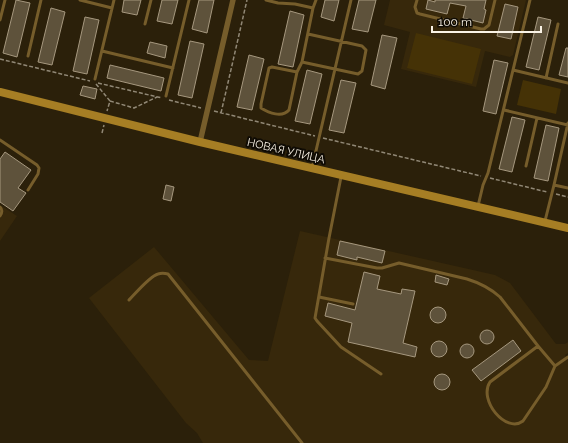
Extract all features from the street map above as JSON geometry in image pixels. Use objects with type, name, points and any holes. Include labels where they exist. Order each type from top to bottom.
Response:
[{"type":"street","points":[[200,142],[233,0]]},
{"type":"street","name":"НОВАЯ УЛИЦА","points":[[0,92],[200,142],[568,228]]},
{"type":"lane","points":[[0,20],[2,8],[6,0]]},
{"type":"lane","points":[[28,56],[41,0]]},
{"type":"lane","points":[[80,0],[112,8]]},
{"type":"lane","points":[[95,81],[114,0]]},
{"type":"lane","points":[[145,24],[151,0]]},
{"type":"lane","points":[[166,96],[189,0]]},
{"type":"lane","points":[[266,0],[313,8]]},
{"type":"lane","points":[[297,72],[272,67],[269,68],[261,108],[266,111],[282,114],[289,110],[297,72],[302,62],[316,0]]},
{"type":"lane","points":[[312,168],[351,0]]},
{"type":"lane","points":[[417,0],[417,13],[484,29],[489,25],[494,0]]},
{"type":"lane","points":[[478,206],[504,110],[530,0]]},
{"type":"lane","points":[[546,78],[558,24]]},
{"type":"lane","points":[[302,62],[358,74],[362,70],[366,50],[362,46],[308,34]]},
{"type":"lane","points":[[102,51],[173,68]]},
{"type":"lane","points":[[513,70],[568,83]]},
{"type":"lane","points":[[504,110],[568,124],[545,222]]},
{"type":"lane","points":[[526,166],[537,118]]},
{"type":"lane","points":[[0,140],[37,165],[39,168],[38,174],[28,190]]},
{"type":"lane","points":[[342,175],[325,258],[315,318],[341,347],[381,374]]},
{"type":"lane","points":[[554,185],[568,188]]},
{"type":"lane","points":[[0,208],[2,211],[0,216]]},
{"type":"lane","points":[[325,258],[376,268],[382,268],[399,263],[477,282],[493,291],[500,297],[555,366]]},
{"type":"lane","points":[[129,300],[156,274],[168,274],[302,443]]},
{"type":"lane","points":[[318,297],[353,304]]},
{"type":"lane","points":[[538,346],[489,384],[487,390],[489,403],[493,410],[502,419],[515,425],[523,421],[546,387],[555,366],[568,357]]},
{"type":"path","points":[[221,113],[247,0]]},
{"type":"path","points":[[0,59],[568,197]]},
{"type":"path","points":[[95,81],[110,101],[134,108],[157,97]]},
{"type":"path","points":[[102,133],[110,101]]},
{"type":"shaded area","points":[[390,0],[526,0],[513,55],[510,57],[485,51],[476,87],[401,69],[410,32],[384,25]]},
{"type":"shaded area","points":[[416,33],[481,49],[472,84],[407,68]]},
{"type":"shaded area","points":[[523,80],[561,89],[556,114],[517,105]]},
{"type":"shaded area","points":[[0,205],[17,216],[0,241]]},
{"type":"shaded area","points":[[300,231],[495,275],[510,283],[556,344],[565,344],[568,342],[568,353],[565,355],[568,360],[568,443],[203,443],[197,433],[186,423],[89,298],[154,247],[249,360],[268,361]]},
{"type":"building","points":[[16,0],[30,3],[17,57],[3,53]]},
{"type":"building","points":[[124,0],[141,0],[137,15],[122,12]]},
{"type":"building","points":[[162,0],[178,0],[172,24],[157,21]]},
{"type":"building","points":[[199,0],[214,0],[207,33],[192,29]]},
{"type":"building","points":[[325,0],[339,0],[334,21],[321,17]]},
{"type":"building","points":[[359,0],[376,0],[368,32],[352,29]]},
{"type":"building","points":[[428,0],[435,2],[435,0],[486,0],[484,9],[486,10],[483,23],[463,18],[466,6],[450,3],[447,14],[426,9]]},
{"type":"building","points":[[505,4],[518,7],[511,39],[497,36]]},
{"type":"building","points":[[51,8],[65,12],[52,65],[38,62]]},
{"type":"building","points":[[290,11],[304,15],[293,67],[278,64]]},
{"type":"building","points":[[85,17],[99,20],[87,74],[73,71]]},
{"type":"building","points":[[538,17],[551,20],[539,70],[526,67]]},
{"type":"building","points":[[382,35],[397,38],[385,89],[371,85]]},
{"type":"building","points":[[190,41],[204,44],[192,98],[178,95]]},
{"type":"building","points":[[150,42],[167,46],[165,58],[147,53]]},
{"type":"building","points":[[566,48],[568,48],[568,77],[559,75]]},
{"type":"building","points":[[249,55],[264,59],[252,110],[237,107]]},
{"type":"building","points":[[494,60],[508,63],[496,114],[483,111]]},
{"type":"building","points":[[110,65],[164,78],[161,91],[107,78]]},
{"type":"building","points":[[307,70],[322,74],[310,124],[295,121]]},
{"type":"building","points":[[341,80],[356,83],[344,133],[329,130]]},
{"type":"building","points":[[83,86],[97,89],[95,99],[80,95]]},
{"type":"building","points":[[512,117],[525,120],[512,172],[499,169]]},
{"type":"building","points":[[546,125],[559,128],[548,181],[534,178]]},
{"type":"building","points":[[5,152],[31,170],[18,188],[26,193],[13,211],[0,202],[0,159]]},
{"type":"building","points":[[166,185],[174,187],[171,201],[163,199]]},
{"type":"building","points":[[340,241],[385,251],[382,263],[357,257],[357,260],[337,255]]},
{"type":"building","points":[[364,272],[380,276],[377,289],[401,294],[402,289],[415,291],[403,343],[417,347],[415,357],[348,342],[352,323],[325,316],[328,303],[355,310]]},
{"type":"building","points":[[436,275],[449,279],[447,285],[435,282]]},
{"type":"building","points":[[435,307],[441,307],[446,312],[444,321],[441,323],[435,323],[430,318],[430,312]]},
{"type":"building","points":[[487,330],[492,332],[494,337],[492,342],[487,344],[482,342],[480,337],[482,332]]},
{"type":"building","points":[[513,340],[521,351],[481,381],[472,370]]},
{"type":"building","points":[[436,341],[442,341],[447,346],[445,355],[442,357],[436,357],[431,352],[431,346]]},
{"type":"building","points":[[467,344],[472,346],[474,351],[472,356],[467,358],[462,356],[460,351],[462,346]]},
{"type":"building","points":[[439,374],[445,374],[450,379],[448,388],[445,390],[439,390],[434,385],[434,379]]}]
